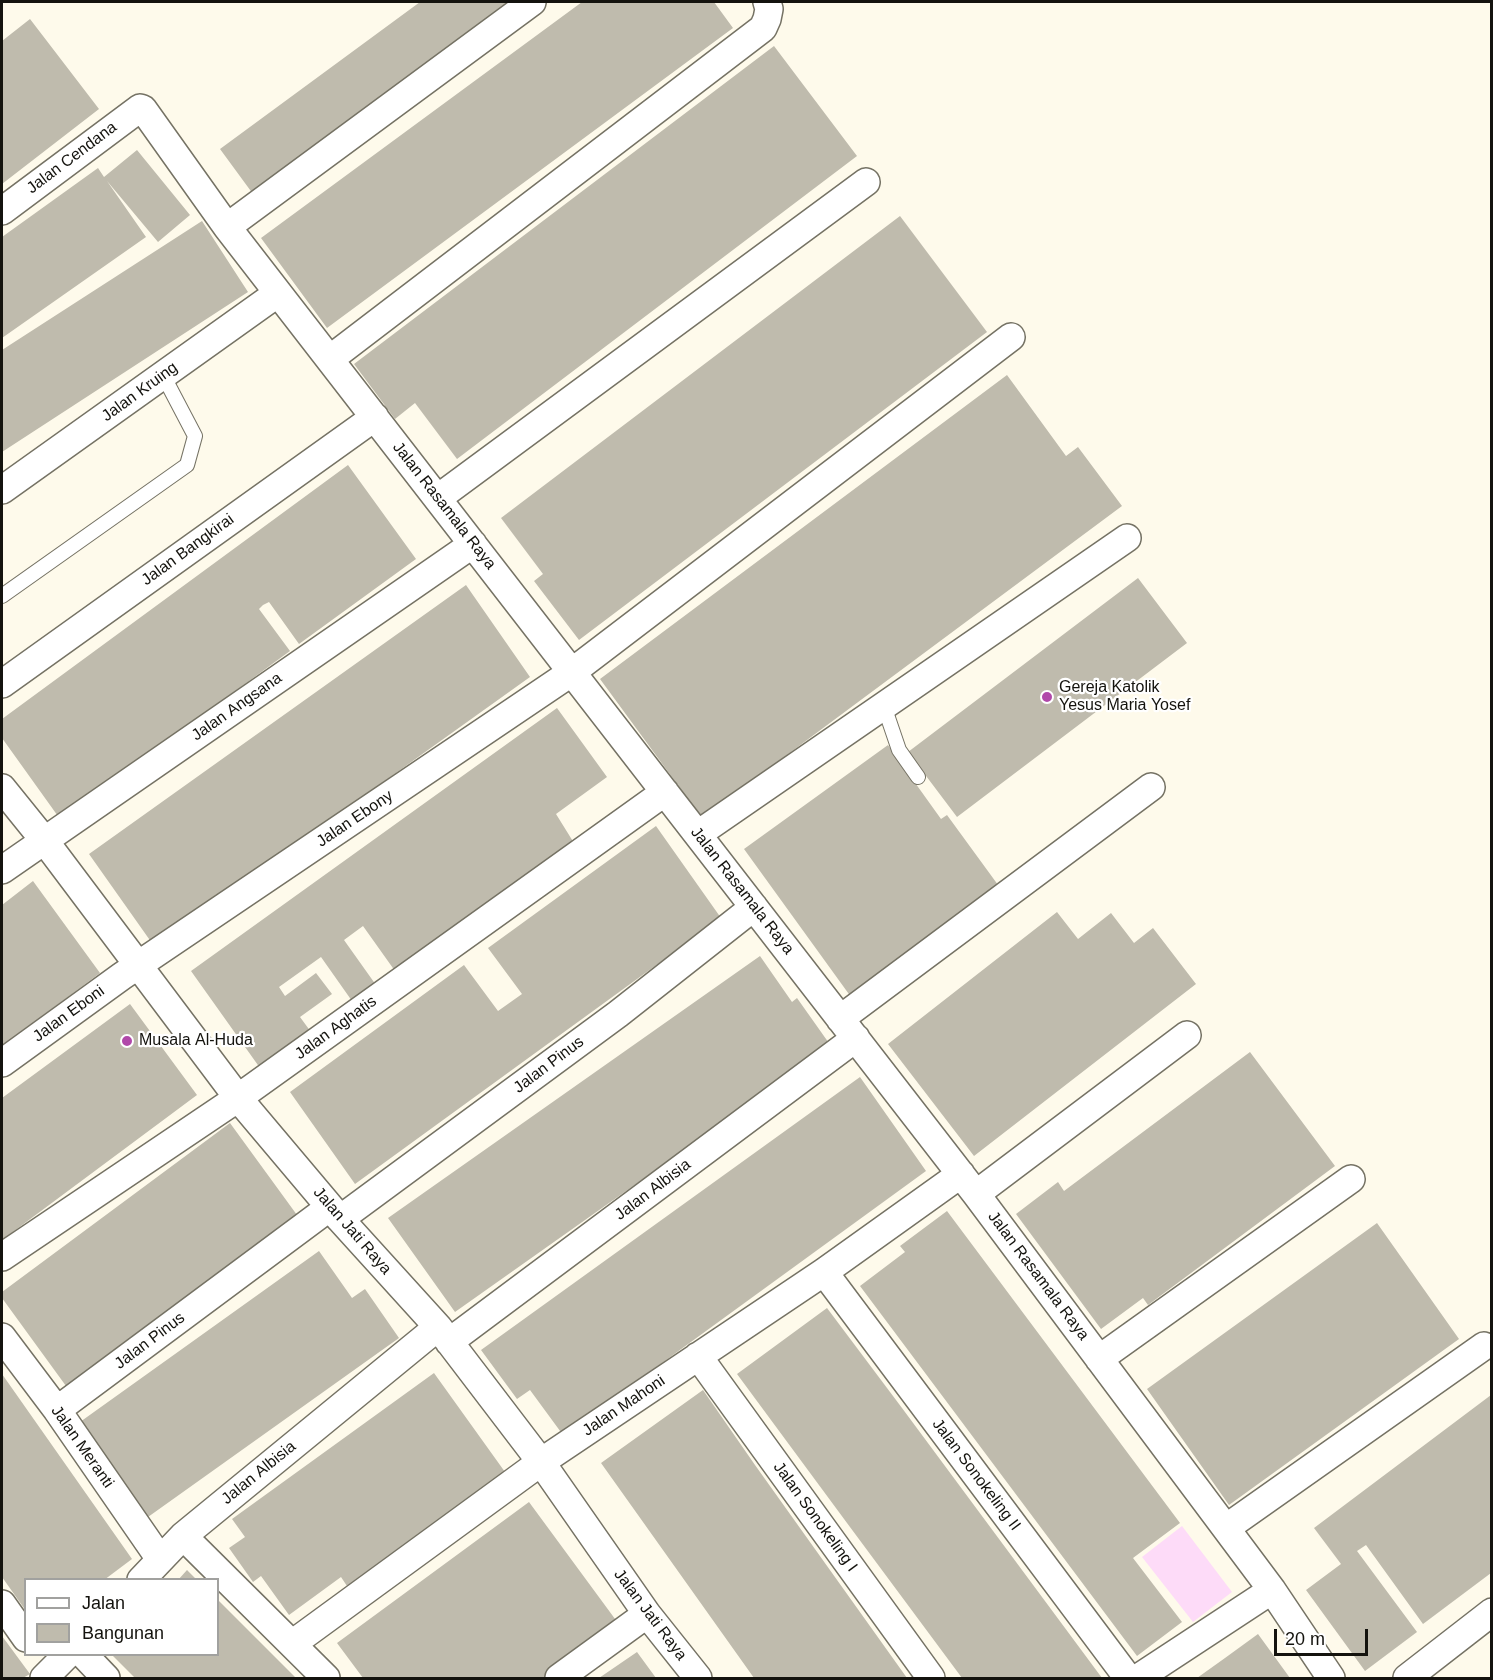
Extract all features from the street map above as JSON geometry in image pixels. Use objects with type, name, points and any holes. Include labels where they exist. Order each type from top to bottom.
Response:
[{"type":"street","points":[[227,227],[531,2]]},
{"type":"street","points":[[330,359],[763,27],[769,9],[766,2]]},
{"type":"street","name":"Jalan Cendana","points":[[2,211],[140,108],[144,109]]},
{"type":"street","name":"Jalan Rasamala Raya","points":[[144,109],[227,227],[969,1184],[1272,1590],[1331,1678]]},
{"type":"street","points":[[438,498],[866,182]]},
{"type":"street","name":"Jalan Kruing","points":[[2,490],[278,293]]},
{"type":"street","name":"Jalan Ebony","points":[[137,965],[572,672],[1011,337]]},
{"type":"street","name":"Jalan Bangkirai","points":[[2,684],[375,417]]},
{"type":"street","points":[[698,834],[1127,538]]},
{"type":"street","name":"Jalan Angsana","points":[[2,870],[473,544]]},
{"type":"street","name":"Jalan Albisia","points":[[143,1578],[183,1536],[848,1029],[1151,787]]},
{"type":"street","name":"Jalan Jati Raya","points":[[2,788],[44,840],[238,1098],[335,1213],[444,1335],[541,1462],[647,1614],[698,1678]]},
{"type":"street","name":"Jalan Aghatis","points":[[2,1257],[238,1098],[665,792]]},
{"type":"street","name":"Jalan Pinus","points":[[57,1410],[618,1014],[754,907]]},
{"type":"street","name":"Jalan Eboni","points":[[2,1063],[137,965]]},
{"type":"street","name":"Jalan Mahoni","points":[[292,1644],[541,1462],[824,1272],[969,1184],[1187,1035]]},
{"type":"street","points":[[1099,1359],[1351,1179]]},
{"type":"street","name":"Jalan Sonokeling II","points":[[824,1272],[1128,1678]]},
{"type":"street","name":"Jalan Meranti","points":[[2,1337],[57,1410],[160,1559]]},
{"type":"street","points":[[1226,1528],[1484,1346]]},
{"type":"street","name":"Jalan Sonokeling I","points":[[698,1356],[931,1678]]},
{"type":"street","points":[[183,1536],[326,1678]]},
{"type":"street","points":[[1138,1678],[1272,1590]]},
{"type":"street","points":[[2,1604],[24,1635]]},
{"type":"street","points":[[1407,1678],[1491,1612]]},
{"type":"street","points":[[559,1678],[647,1614]]},
{"type":"street","points":[[85,1656],[106,1678]]},
{"type":"lane","points":[[2,596],[187,465],[195,436],[163,375]]},
{"type":"lane","points":[[884,706],[898,750],[918,777]]},
{"type":"shaded area","points":[[1182,1526],[1232,1592],[1193,1622],[1142,1557]]},
{"type":"building","points":[[420,2],[514,2],[253,194],[220,149]]},
{"type":"building","points":[[582,2],[714,2],[733,28],[327,328],[261,238]]},
{"type":"building","points":[[30,19],[99,109],[2,184],[2,41]]},
{"type":"building","points":[[774,46],[857,156],[457,459],[415,403],[395,419],[354,364]]},
{"type":"building","points":[[137,150],[190,215],[158,242],[107,181],[146,237],[2,338],[2,237],[98,168],[104,177]]},
{"type":"building","points":[[900,216],[987,332],[579,640],[534,581],[543,574],[501,518]]},
{"type":"building","points":[[202,221],[248,292],[2,452],[2,350]]},
{"type":"building","points":[[1007,375],[1066,456],[1078,447],[1122,506],[702,818],[600,679]]},
{"type":"building","points":[[348,465],[416,559],[299,644],[269,602],[263,605],[259,609],[290,651],[60,819],[2,738],[2,719]]},
{"type":"building","name":"Gereja Katolik Yesus Maria Yosef","points":[[1138,578],[1187,643],[957,817],[908,752]]},
{"type":"building","points":[[466,585],[530,677],[154,946],[89,854]]},
{"type":"building","points":[[557,708],[607,777],[556,814],[574,843],[395,971],[363,926],[344,940],[376,985],[352,1001],[321,957],[279,987],[285,996],[316,973],[332,994],[300,1017],[311,1032],[260,1068],[191,971]]},
{"type":"building","points":[[888,745],[941,819],[947,815],[1001,889],[851,997],[744,849]]},
{"type":"building","points":[[656,826],[721,918],[355,1184],[290,1092],[464,965],[498,1011],[522,994],[488,948]]},
{"type":"building","points":[[33,881],[100,973],[2,1046],[2,905]]},
{"type":"building","points":[[1057,912],[1078,939],[1111,913],[1134,943],[1153,928],[1196,984],[974,1156],[888,1044]]},
{"type":"building","points":[[760,956],[792,1002],[797,998],[831,1046],[455,1312],[388,1218]]},
{"type":"building","points":[[130,1004],[197,1095],[2,1240],[2,1098]]},
{"type":"building","points":[[1250,1052],[1335,1166],[1148,1305],[1143,1298],[1101,1329],[1016,1214],[1058,1182],[1064,1191]]},
{"type":"building","points":[[860,1077],[926,1171],[563,1435],[530,1390],[517,1399],[481,1350]]},
{"type":"building","points":[[230,1123],[297,1215],[66,1386],[2,1298],[2,1292]]},
{"type":"building","points":[[947,1211],[1180,1523],[1133,1558],[1182,1622],[1137,1656],[860,1286],[905,1252],[900,1246]]},
{"type":"building","points":[[1377,1223],[1459,1339],[1229,1505],[1147,1389]]},
{"type":"building","points":[[319,1251],[352,1298],[365,1289],[399,1338],[148,1517],[80,1422]]},
{"type":"building","points":[[827,1308],[1102,1678],[962,1678],[737,1374]]},
{"type":"building","points":[[434,1373],[505,1472],[347,1586],[341,1577],[289,1615],[261,1576],[253,1582],[229,1548],[245,1537],[232,1519]]},
{"type":"building","points":[[2,1374],[132,1559],[107,1578],[24,1578],[24,1608],[2,1577]]},
{"type":"building","points":[[703,1390],[907,1678],[754,1678],[601,1463]]},
{"type":"building","points":[[1491,1395],[1491,1573],[1423,1624],[1366,1545],[1357,1551],[1417,1632],[1365,1671],[1306,1590],[1341,1564],[1314,1528]]},
{"type":"building","points":[[529,1502],[618,1623],[543,1678],[363,1678],[337,1643]]},
{"type":"building","points":[[187,1570],[195,1578],[180,1578]]},
{"type":"building","points":[[219,1601],[296,1678],[135,1678],[113,1656],[219,1656]]},
{"type":"building","points":[[1258,1634],[1290,1678],[1197,1678],[1225,1658]]},
{"type":"building","points":[[2,1636],[30,1674],[23,1678],[2,1678]]},
{"type":"building","points":[[637,1652],[656,1678],[599,1678]]},
{"type":"place","name":"Gereja Katolik Yesus Maria Yosef","points":[[1047,697]]},
{"type":"place","name":"Musala Al-Huda","points":[[127,1041]]}]
